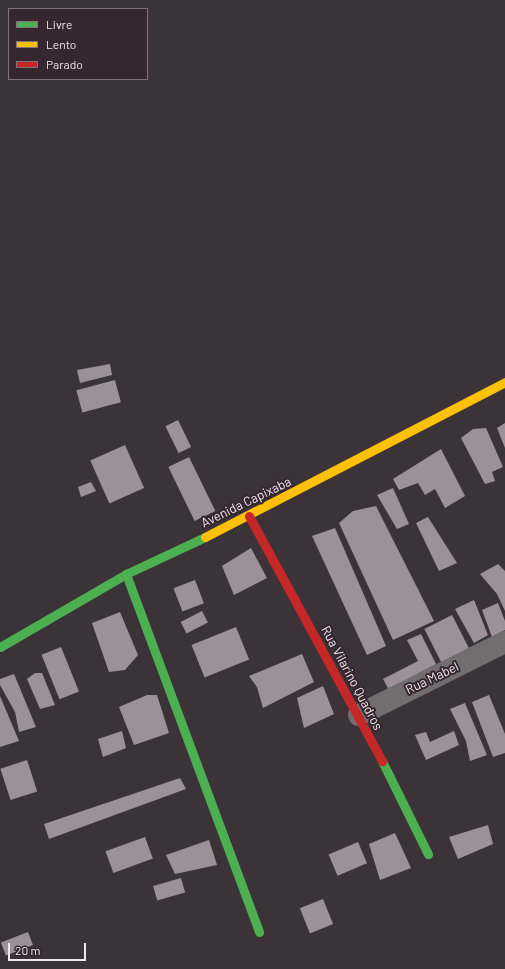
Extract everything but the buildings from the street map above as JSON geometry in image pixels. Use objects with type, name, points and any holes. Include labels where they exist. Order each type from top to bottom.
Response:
[{"type":"street","name":"Avenida Capixaba","points":[[0,647],[126,574],[249,516],[505,382]]},
{"type":"street","name":"Rua Vilarino Quadros","points":[[249,516],[358,715],[428,854]]},
{"type":"street","points":[[126,574],[259,932]]},
{"type":"street","name":"Rua Mabel","points":[[358,715],[505,642]]},
{"type":"traffic: fast","points":[[0,647],[126,574],[205,537]]},
{"type":"traffic: fast","points":[[126,574],[259,932]]},
{"type":"traffic: fast","points":[[382,761],[428,854]]},
{"type":"traffic: slow","points":[[205,537],[505,382]]},
{"type":"traffic: jam","points":[[249,516],[382,761]]}]
